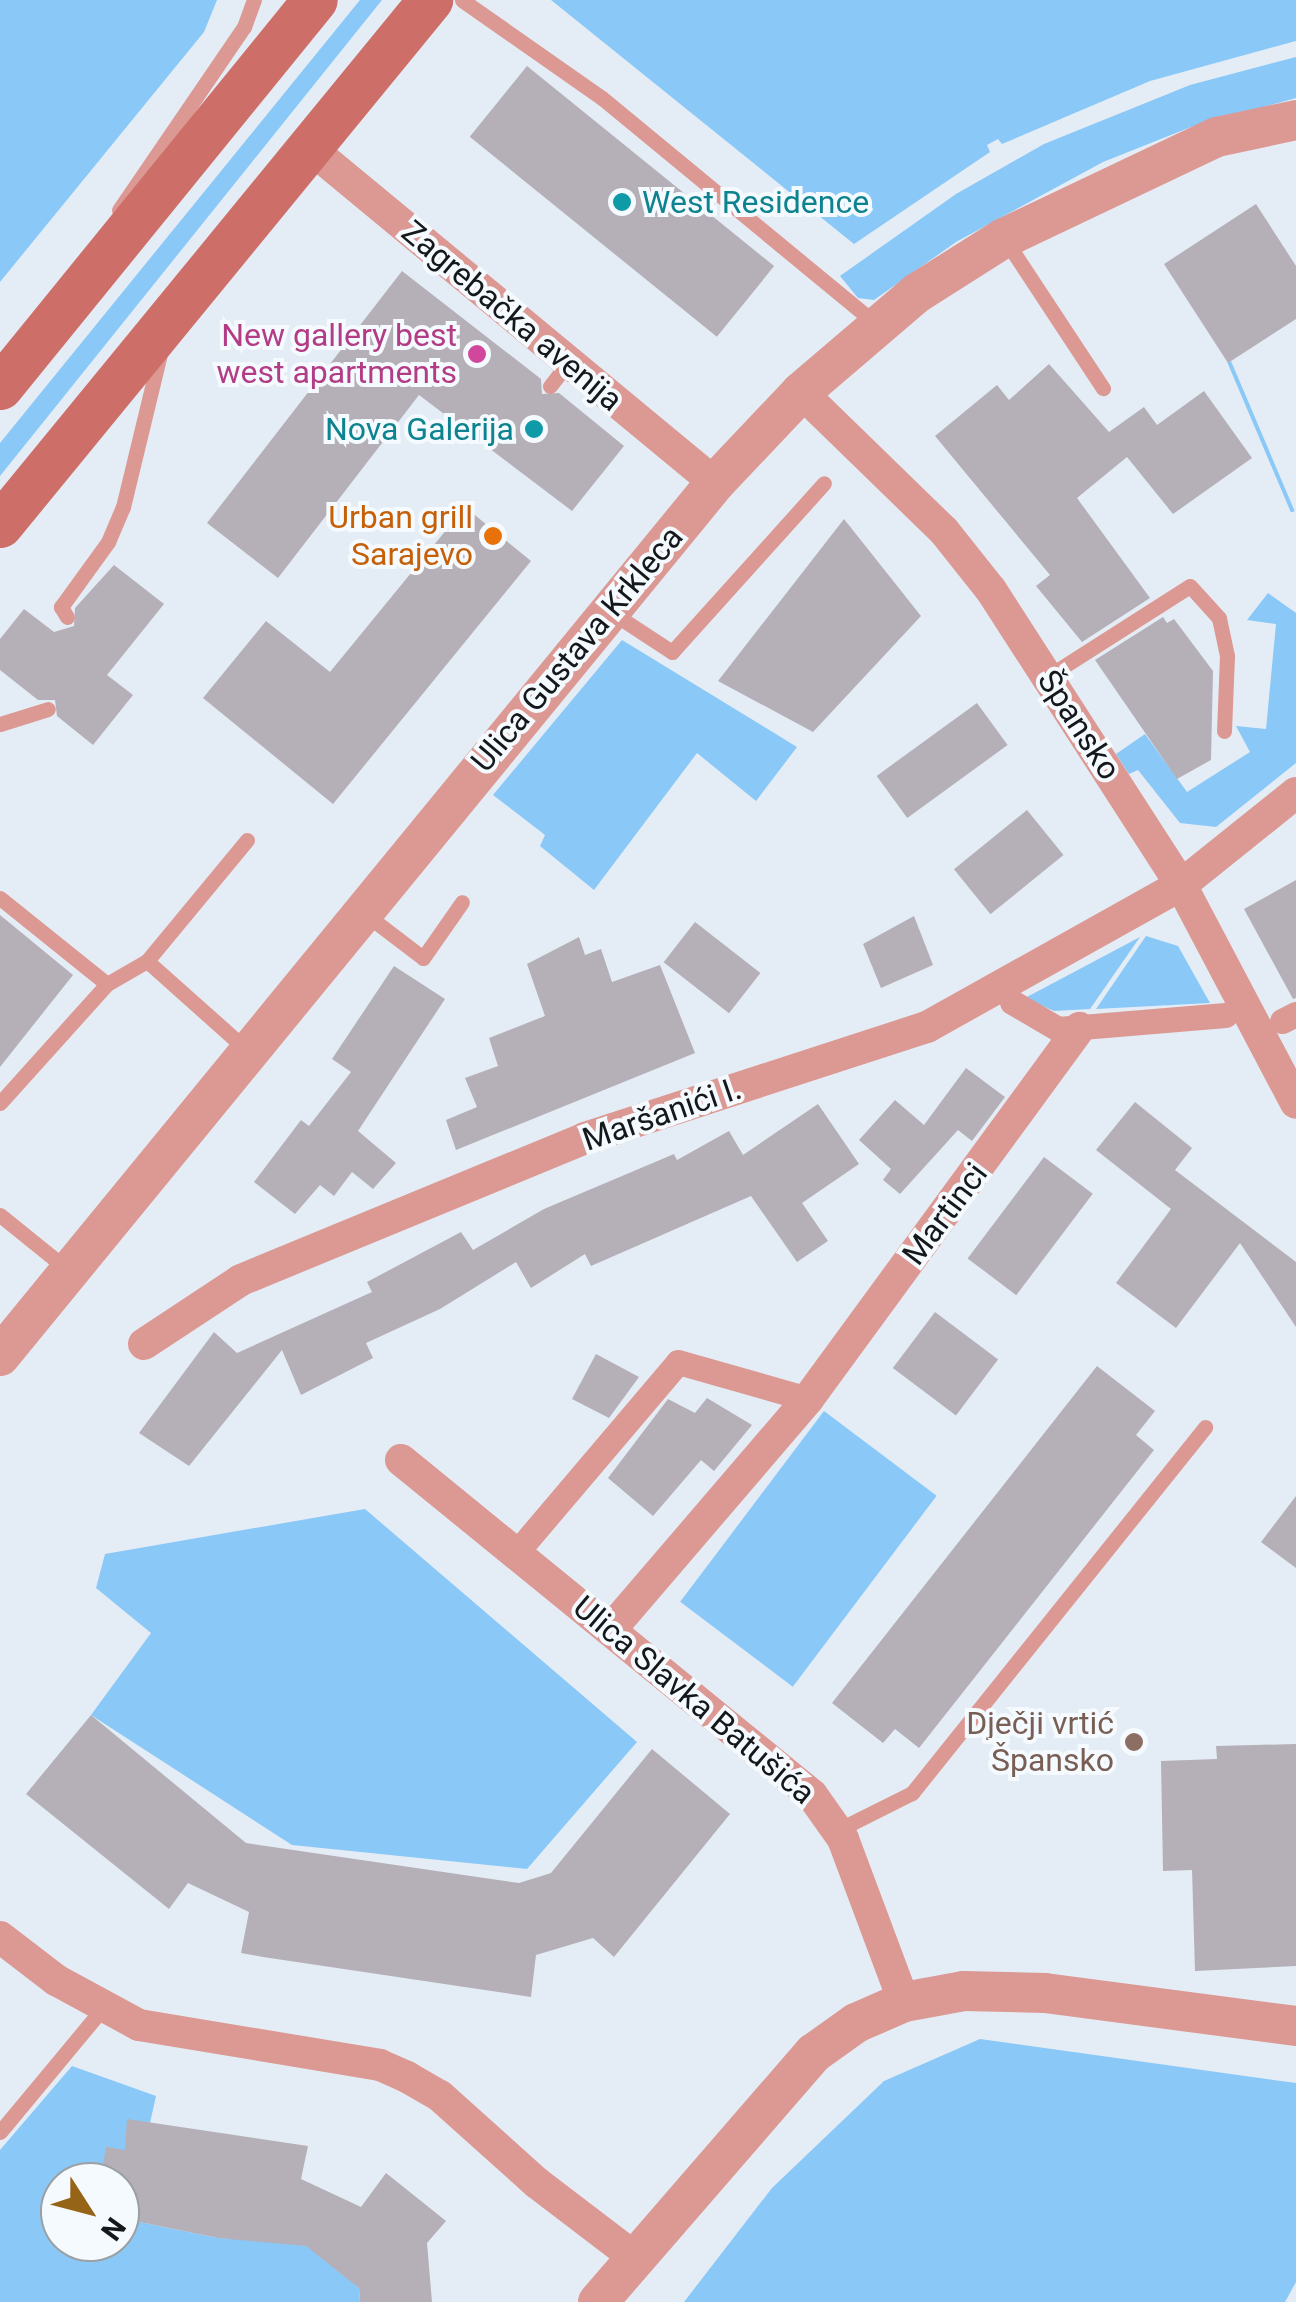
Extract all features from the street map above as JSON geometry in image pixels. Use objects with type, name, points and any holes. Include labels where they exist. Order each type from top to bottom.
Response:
[{"type":"main road","points":[[0,387],[316,0]]},
{"type":"main road","points":[[0,525],[430,0]]},
{"type":"street","name":"Ulica Gustava Krkleca","points":[[0,1356],[715,483],[801,392],[878,326],[1004,238],[1217,137],[1296,120]]},
{"type":"street","name":"Zagrebačka avenija","points":[[310,148],[560,374],[715,483]]},
{"type":"street","name":"Špansko","points":[[801,392],[964,555],[1181,884],[1296,1103]]},
{"type":"street","name":"Maršanići I.","points":[[144,1344],[241,1280],[585,1138],[927,1026],[1181,884],[1296,793]]},
{"type":"street","points":[[1012,1002],[1058,1029],[1225,1015]]},
{"type":"street","name":"Martinci","points":[[612,1628],[808,1398],[1080,1028]]},
{"type":"street","points":[[516,1553],[678,1362],[808,1398]]},
{"type":"street","name":"Ulica Slavka Batušića","points":[[401,1460],[781,1766],[838,1830],[904,2002]]},
{"type":"street","points":[[0,1937],[103,2008],[174,2034],[380,2065],[407,2077],[440,2096],[634,2257]]},
{"type":"street","points":[[598,2302],[814,2053],[856,2023],[904,2002],[964,1990],[1046,1993],[1296,2026]]},
{"type":"lane","points":[[84,286],[129,192],[244,27],[254,0]]},
{"type":"lane","points":[[462,0],[602,98],[878,326]]},
{"type":"lane","points":[[1004,238],[1103,388]]},
{"type":"lane","points":[[67,617],[61,607],[108,542],[124,507],[166,326]]},
{"type":"lane","points":[[610,610],[672,652],[824,482]]},
{"type":"lane","points":[[1047,677],[1190,586],[1219,618],[1227,656],[1224,731]]},
{"type":"lane","points":[[0,724],[48,708]]},
{"type":"lane","points":[[0,1103],[107,984],[147,961],[247,840]]},
{"type":"lane","points":[[0,898],[107,984]]},
{"type":"lane","points":[[361,911],[423,958],[462,902]]},
{"type":"lane","points":[[147,961],[248,1051]]},
{"type":"lane","points":[[0,1215],[69,1270]]},
{"type":"lane","points":[[838,1830],[912,1793],[1205,1427]]},
{"type":"lane","points":[[0,2132],[103,2008]]},
{"type":"shaded area","points":[[0,0],[217,0],[204,32],[0,282]]},
{"type":"shaded area","points":[[360,0],[382,0],[0,476],[0,443]]},
{"type":"shaded area","points":[[551,0],[1296,0],[1296,41],[1150,81],[1002,144],[998,139],[987,145],[990,152],[854,244]]},
{"type":"shaded area","points":[[1296,57],[1296,98],[1191,127],[1103,162],[956,242],[874,300],[858,298],[840,276],[956,194],[1044,144],[1190,85]]},
{"type":"shaded area","points":[[1231,361],[1295,511],[1291,513],[1227,363]]},
{"type":"shaded area","points":[[1268,593],[1296,613],[1296,763],[1216,827],[1180,823],[1138,770],[1129,774],[1116,754],[1145,734],[1187,792],[1250,752],[1236,726],[1266,729],[1276,624],[1247,620]]},
{"type":"shaded area","points":[[622,640],[797,747],[756,801],[697,753],[594,890],[540,846],[545,835],[493,795]]},
{"type":"shaded area","points":[[1146,936],[1178,946],[1210,1003],[1096,1009]]},
{"type":"shaded area","points":[[1140,937],[1090,1009],[1054,1011],[1025,998]]},
{"type":"shaded area","points":[[824,1411],[937,1496],[793,1687],[680,1602]]},
{"type":"shaded area","points":[[365,1509],[637,1742],[527,1869],[292,1845],[91,1715],[151,1633],[96,1588],[105,1554]]},
{"type":"shaded area","points":[[980,2039],[1296,2083],[1296,2282],[1285,2302],[684,2302],[772,2188],[884,2081]]},
{"type":"shaded area","points":[[72,2066],[156,2096],[150,2123],[117,2162],[40,2162],[40,2262],[140,2262],[140,2222],[218,2238],[311,2243],[359,2288],[360,2302],[0,2302],[0,2150]]},
{"type":"building","name":"West Residence","points":[[527,66],[774,266],[717,337],[470,137]]},
{"type":"building","points":[[1256,204],[1296,266],[1296,319],[1228,363],[1164,264]]},
{"type":"building","name":"Nova Galerija","points":[[402,271],[541,379],[542,394],[559,393],[624,446],[572,511],[419,395],[278,578],[207,523]]},
{"type":"building","points":[[1049,364],[1109,432],[1144,407],[1157,425],[1204,391],[1252,458],[1173,514],[1127,457],[1077,498],[1150,598],[1082,642],[1036,586],[1050,575],[935,436],[997,385],[1009,400]]},
{"type":"building","points":[[465,507],[531,561],[333,804],[203,698],[266,621],[330,672]]},
{"type":"building","points":[[844,519],[921,616],[813,732],[718,681]]},
{"type":"building","points":[[114,565],[164,604],[107,675],[133,695],[93,745],[57,716],[55,700],[38,700],[0,670],[0,639],[24,609],[54,632],[74,626],[75,608]]},
{"type":"building","points":[[1163,617],[1167,623],[1174,619],[1213,671],[1211,760],[1177,779],[1095,660]]},
{"type":"building","points":[[977,703],[1008,745],[907,818],[877,776]]},
{"type":"building","points":[[1027,810],[1064,855],[990,914],[954,869]]},
{"type":"building","points":[[1296,880],[1296,998],[1293,999],[1244,909]]},
{"type":"building","points":[[0,915],[73,975],[0,1067]]},
{"type":"building","points":[[914,916],[933,965],[881,988],[863,944]]},
{"type":"building","points":[[695,922],[760,973],[729,1013],[664,962]]},
{"type":"building","points":[[579,937],[585,955],[601,949],[612,982],[660,965],[695,1053],[456,1150],[446,1120],[477,1107],[465,1078],[498,1066],[489,1038],[545,1016],[527,964]]},
{"type":"building","points":[[394,966],[445,999],[358,1131],[396,1163],[373,1189],[352,1172],[334,1196],[320,1185],[295,1214],[254,1182],[301,1120],[309,1126],[351,1072],[332,1059]]},
{"type":"building","points":[[966,1068],[1005,1097],[972,1141],[958,1130],[900,1194],[883,1180],[891,1169],[859,1140],[895,1100],[924,1125]]},
{"type":"building","points":[[1135,1102],[1192,1148],[1175,1170],[1296,1262],[1296,1327],[1240,1243],[1176,1328],[1116,1283],[1171,1209],[1096,1150]]},
{"type":"building","points":[[818,1104],[859,1164],[802,1203],[828,1241],[797,1262],[751,1196],[591,1266],[585,1254],[531,1288],[516,1262],[440,1309],[366,1343],[373,1358],[301,1395],[282,1350],[189,1466],[139,1433],[214,1332],[237,1353],[372,1292],[367,1282],[461,1232],[473,1250],[544,1209],[674,1154],[677,1160],[729,1131],[743,1155]]},
{"type":"building","points":[[1044,1157],[1093,1194],[1016,1295],[968,1258]]},
{"type":"building","points":[[935,1312],[998,1360],[956,1415],[893,1368]]},
{"type":"building","points":[[596,1354],[639,1377],[609,1418],[572,1399]]},
{"type":"building","points":[[1097,1366],[1155,1411],[1136,1435],[1154,1450],[919,1748],[895,1729],[883,1743],[832,1703]]},
{"type":"building","points":[[707,1398],[752,1425],[714,1471],[701,1460],[653,1516],[608,1478],[668,1399],[695,1413]]},
{"type":"building","points":[[1296,1496],[1296,1568],[1261,1542]]},
{"type":"building","points":[[91,1715],[246,1843],[519,1883],[551,1873],[652,1749],[730,1814],[614,1957],[593,1938],[536,1955],[531,1997],[263,1957],[241,1953],[249,1912],[188,1883],[169,1909],[26,1794]]},
{"type":"building","points":[[1296,1744],[1296,1966],[1195,1971],[1192,1870],[1163,1871],[1161,1761],[1217,1759],[1216,1746]]},
{"type":"building","points":[[127,2119],[308,2146],[301,2179],[361,2207],[386,2173],[446,2221],[427,2243],[432,2302],[360,2302],[359,2288],[306,2246],[218,2238],[140,2222],[140,2162],[103,2162],[106,2147],[125,2150]]},
{"type":"place","name":"West Residence","points":[[622,202]]},
{"type":"place","name":"New gallery best west apartments","points":[[477,354]]},
{"type":"place","name":"Nova Galerija","points":[[534,429]]},
{"type":"place","name":"Urban grill Sarajevo","points":[[493,536]]},
{"type":"place","name":"Dječji vrtić Špansko","points":[[1134,1742]]}]
